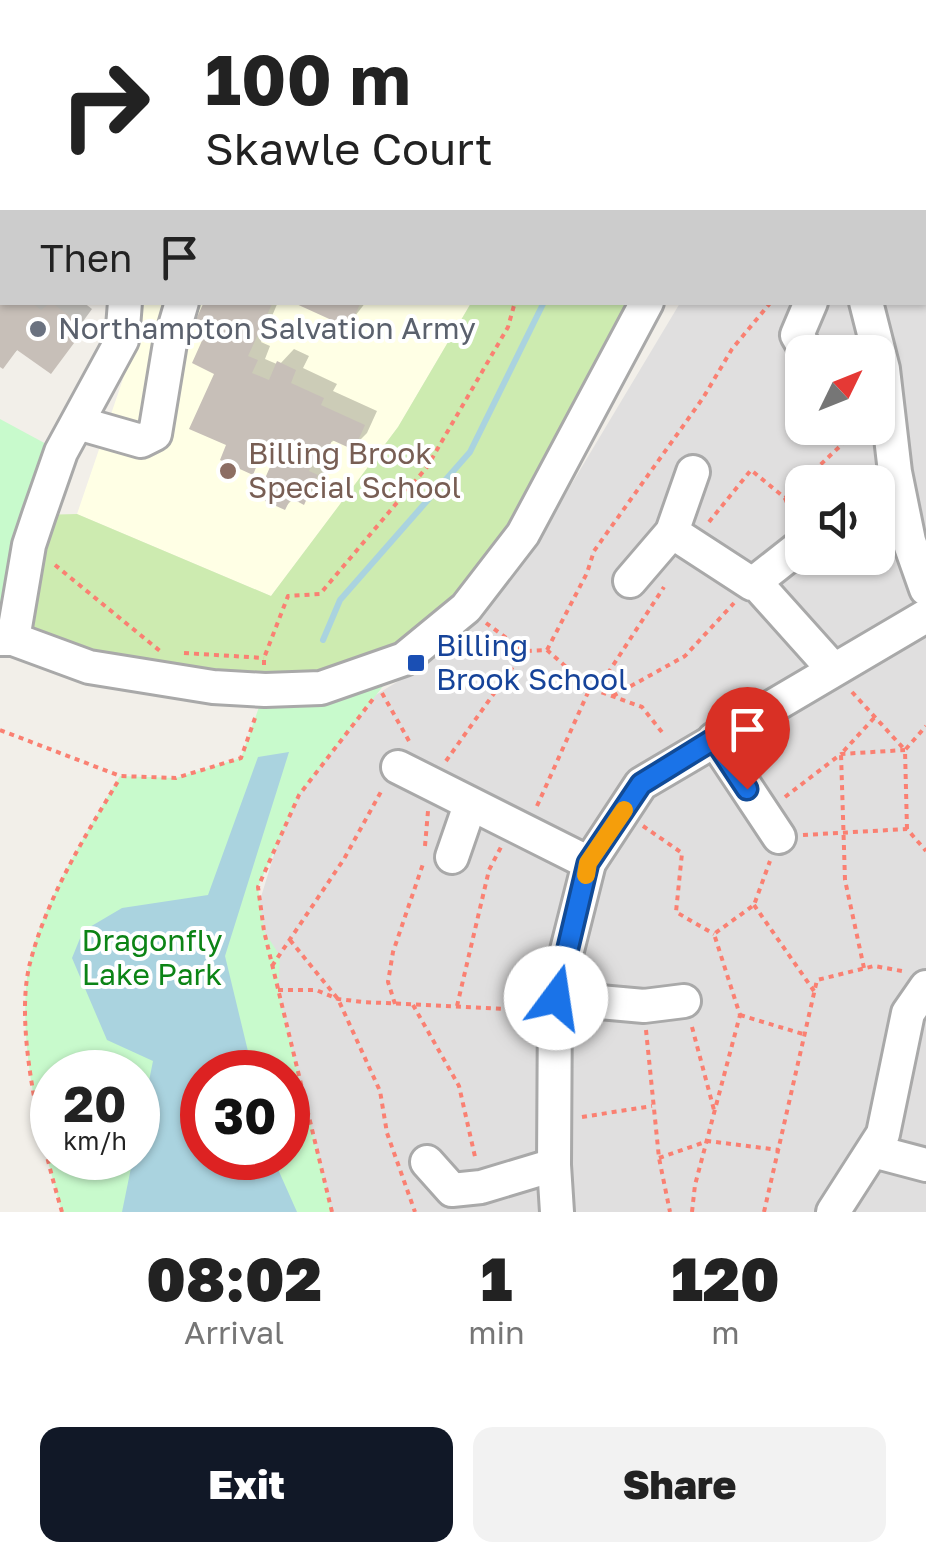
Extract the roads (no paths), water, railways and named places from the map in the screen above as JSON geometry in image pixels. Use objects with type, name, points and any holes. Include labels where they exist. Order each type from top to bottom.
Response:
[{"type":"street","points":[[125,305],[122,340],[62,452],[30,545],[6,639],[89,667],[213,687],[265,674],[321,688],[404,659],[466,608],[523,534],[645,305]]},
{"type":"street","points":[[78,423],[141,442],[155,434],[170,343],[181,305]]},
{"type":"street","points":[[797,335],[810,305]]},
{"type":"street","points":[[867,305],[873,335]]},
{"type":"street","points":[[891,445],[909,541],[926,589]]},
{"type":"street","points":[[630,581],[672,532],[693,472]]},
{"type":"street","points":[[672,532],[753,583],[832,669]]},
{"type":"street","points":[[753,583],[785,558]]},
{"type":"street","points":[[558,1212],[554,1165],[555,1005],[588,863],[641,784],[926,616]]},
{"type":"street","points":[[714,739],[771,826]]},
{"type":"street","points":[[398,767],[588,863]]},
{"type":"street","points":[[452,857],[470,806]]},
{"type":"street","points":[[833,1212],[884,1134],[917,979]]},
{"type":"street","points":[[555,1005],[644,1006],[684,1000]]},
{"type":"street","points":[[873,1150],[926,1165]]},
{"type":"street","points":[[426,1162],[452,1190],[482,1187],[554,1165]]},
{"type":"water","points":[[289,752],[225,956],[248,1050],[180,1050],[180,1180],[283,1180],[297,1212],[122,1212],[129,1180],[160,1180],[160,1050],[129,1050],[107,1040],[72,958],[83,931],[122,908],[208,895],[258,757]]},
{"type":"waterway","points":[[323,640],[340,600],[470,452],[543,305]]},
{"type":"place","name":"Northampton Salvation Army","points":[[38,329]]},
{"type":"place","name":"Billing Brook Special School","points":[[228,471]]},
{"type":"place","name":"Billing Brook School","points":[[416,663]]},
{"type":"park label","name":"Dragonfly Lake Park","points":[[152,958]]}]
